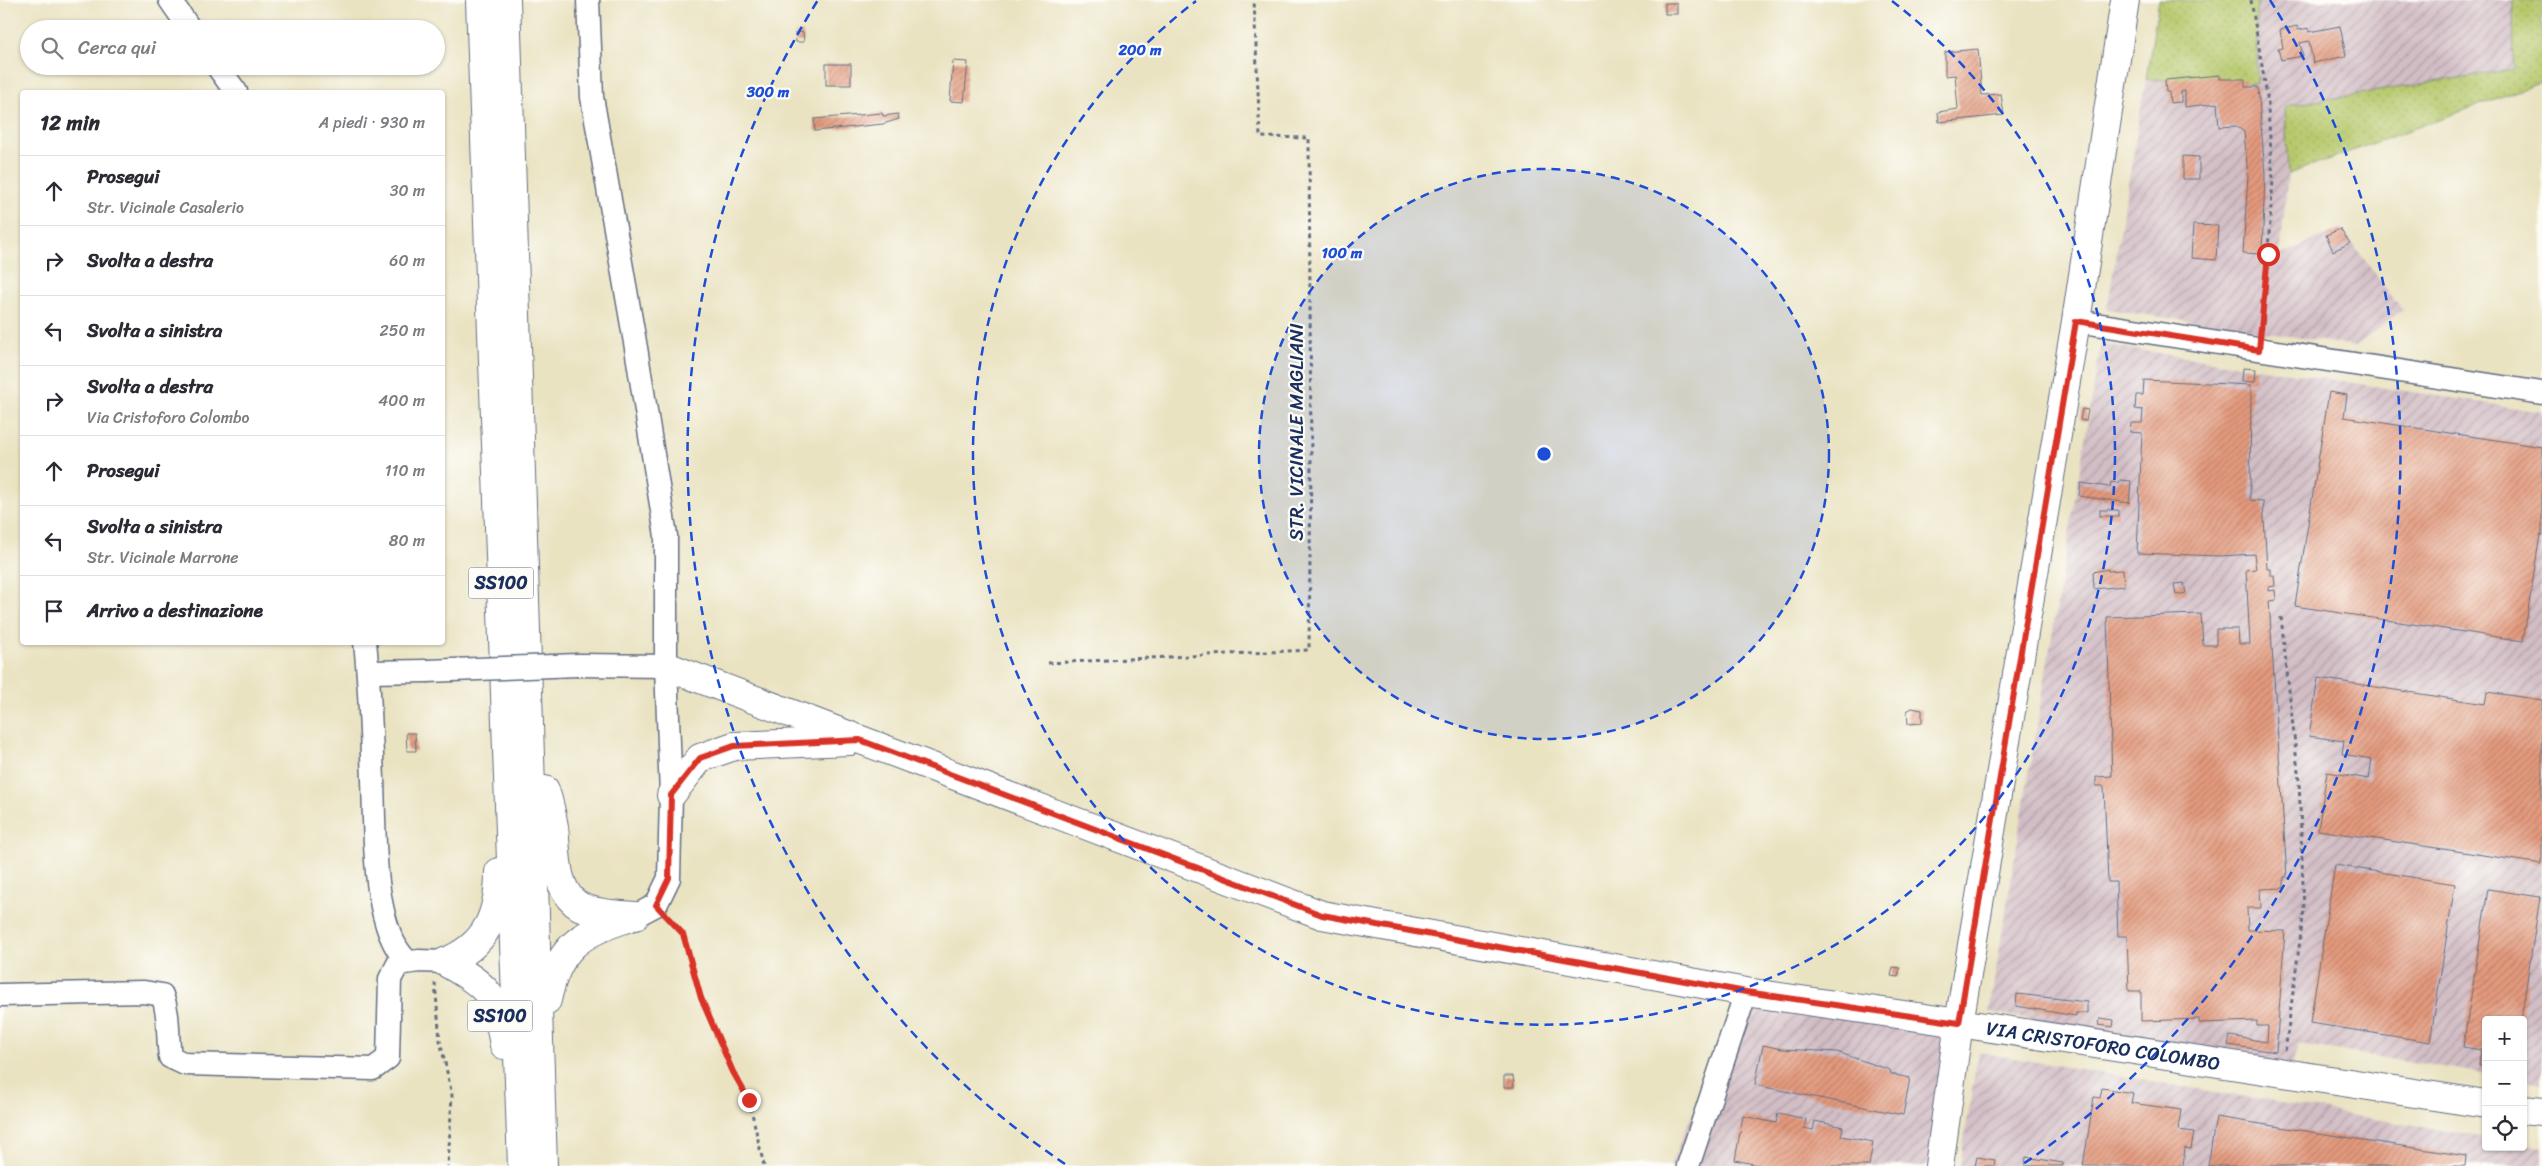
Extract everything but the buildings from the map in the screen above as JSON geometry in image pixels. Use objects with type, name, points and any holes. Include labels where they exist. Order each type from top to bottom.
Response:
[{"type":"main road","name":"SS100","points":[[480,0],[522,1166]]},
{"type":"main road","name":"SS100","points":[[506,0],[541,1028],[543,1166]]},
{"type":"main road","points":[[1939,1166],[1959,1023],[2076,321],[2126,0]]},
{"type":"main road","name":"VIA CRISTOFORO COLOMBO","points":[[666,666],[1322,915],[1746,992],[2482,1103]]},
{"type":"main road","points":[[671,795],[700,758],[734,746],[860,740]]},
{"type":"main road","name":"SS100","points":[[532,750],[552,818],[555,852],[562,885],[576,904],[607,914],[645,911]]},
{"type":"main road","name":"SS100","points":[[439,962],[468,950],[480,940],[490,926],[496,902],[499,876],[499,817],[509,798]]},
{"type":"main road","name":"SS100","points":[[541,1028],[552,978],[569,950],[581,936],[645,911]]},
{"type":"main road","name":"SS100","points":[[439,962],[471,977],[489,992],[499,1012],[508,1065],[519,1092]]},
{"type":"main road","points":[[2527,1110],[2542,1112]]},
{"type":"street","points":[[170,0],[184,20]]},
{"type":"street","points":[[588,0],[592,96],[636,348],[666,536],[666,666],[671,795],[669,878],[645,911]]},
{"type":"street","points":[[224,75],[235,90]]},
{"type":"street","points":[[2076,321],[2542,394]]},
{"type":"street","points":[[365,645],[378,885],[388,930],[399,954],[407,961]]},
{"type":"street","points":[[368,672],[578,665],[666,666]]},
{"type":"street","points":[[0,995],[144,992],[162,995],[168,1009],[167,1037],[170,1058],[185,1064],[373,1069],[388,1058],[390,980],[398,964],[407,961],[439,962]]},
{"type":"street","points":[[1688,1166],[1746,992]]},
{"type":"path","name":"STR. VICINALE MAGLIANI","points":[[1048,662],[1309,650],[1311,462],[1309,138],[1260,137],[1254,0]]},
{"type":"path","points":[[2252,0],[2268,96],[2273,180],[2259,350]]},
{"type":"path","points":[[2281,617],[2299,781],[2304,910],[2282,1072]]},
{"type":"path","points":[[645,911],[683,934],[701,998],[733,1072],[749,1100],[764,1166]]},
{"type":"path","points":[[439,962],[440,1040],[452,1094],[448,1166]]},
{"type":"shaded area","points":[[2257,0],[2513,0],[2514,69],[2285,106],[2288,174],[2280,255],[2341,228],[2402,310],[2356,346],[2107,309],[2146,79],[2257,84]]},
{"type":"shaded area","points":[[2101,344],[2542,412],[2542,1083],[2527,1081],[2527,1016],[2482,1016],[2482,1073],[2298,1044],[2292,1066],[1989,1012]]},
{"type":"shaded area","points":[[1746,992],[1959,1023],[1936,1166],[1670,1166]]},
{"type":"shaded area","points":[[1978,1052],[2482,1137],[2482,1151],[2527,1151],[2527,1145],[2542,1147],[2542,1166],[1960,1166]]},
{"type":"green space","points":[[2159,0],[2257,0],[2257,84],[2146,79]]},
{"type":"green space","points":[[2513,0],[2542,0],[2542,82],[2288,174],[2285,106],[2514,69]]},
{"type":"route","points":[[749,1100],[733,1072],[701,998],[683,934],[656,905],[669,878],[671,795],[700,758],[734,746],[860,740],[1322,915],[1746,992],[1959,1023],[2076,321],[2259,350],[2268,254]]}]
